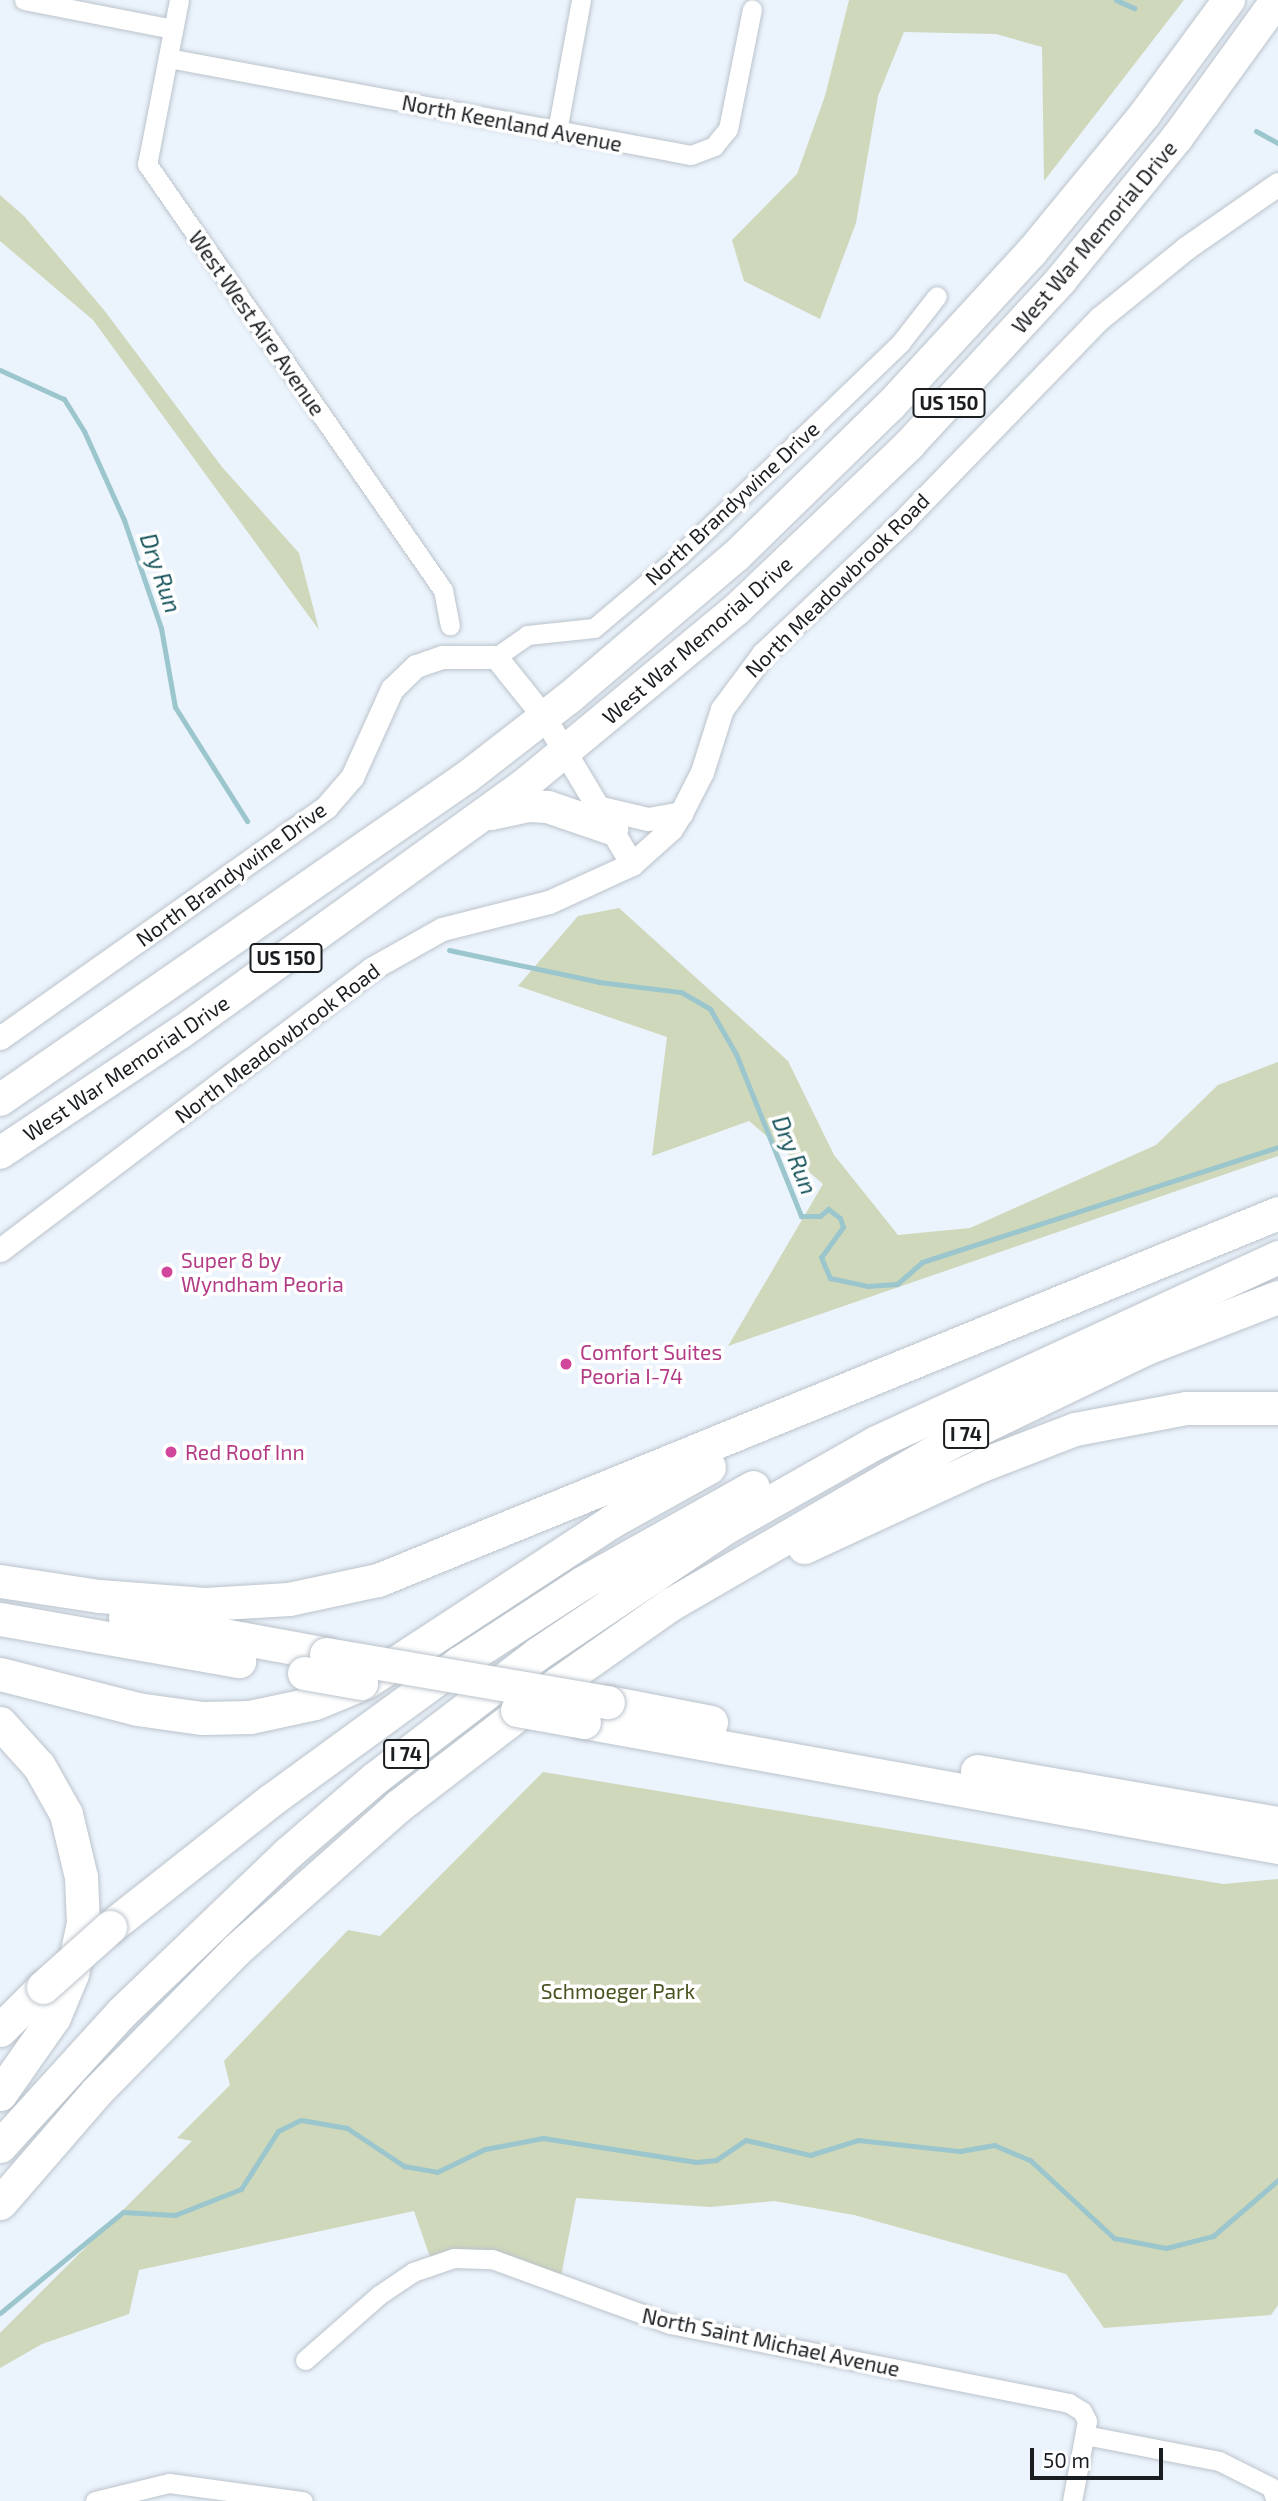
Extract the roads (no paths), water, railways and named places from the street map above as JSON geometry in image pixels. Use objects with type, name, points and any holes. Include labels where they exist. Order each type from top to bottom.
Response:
[{"type":"highway","name":"West War Memorial Drive","points":[[0,1100],[389,833],[544,718],[736,556],[938,356],[1093,180],[1229,0]]},
{"type":"highway","name":"West War Memorial Drive","points":[[0,1153],[122,1074],[483,816],[565,753],[737,609],[932,421],[1112,220],[1277,0]]},
{"type":"highway","points":[[483,816],[529,806],[607,818]]},
{"type":"highway","points":[[0,1581],[99,1596],[205,1604],[289,1599],[378,1580],[1208,1239],[1278,1213]]},
{"type":"highway","points":[[0,1674],[137,1709],[202,1718],[272,1713],[335,1697],[408,1657],[579,1542],[688,1478],[1208,1239]]},
{"type":"highway","name":"I 74","points":[[0,2146],[99,2036],[211,1924],[396,1761],[622,1594],[744,1517],[876,1442],[1278,1258]]},
{"type":"highway","name":"I 74","points":[[0,2203],[96,2092],[236,1950],[389,1814],[527,1706],[671,1604],[829,1510],[1019,1407],[1144,1349],[1278,1297]]},
{"type":"highway","points":[[671,1604],[726,1589],[831,1534],[1051,1437],[1166,1411],[1278,1408]]},
{"type":"highway","points":[[0,2030],[110,1927],[362,1732],[539,1609],[701,1514],[814,1457],[876,1442]]},
{"type":"highway","points":[[0,1594],[304,1665]]},
{"type":"highway","points":[[0,1619],[304,1665],[1278,1823]]},
{"type":"highway","points":[[0,1632],[304,1665]]},
{"type":"highway","points":[[596,1712],[1278,1847]]},
{"type":"highway","points":[[0,1723],[39,1766],[64,1808],[79,1865],[83,1911],[80,1947],[64,1996],[42,2038],[0,2094]]},
{"type":"highway","points":[[0,2226],[96,2092]]},
{"type":"street","points":[[24,0],[173,29]]},
{"type":"street","name":"West West Aire Avenue","points":[[179,0],[146,164],[443,590],[450,625]]},
{"type":"street","points":[[557,131],[581,0]]},
{"type":"street","name":"North Keenland Avenue","points":[[168,58],[691,155],[715,146],[728,129],[752,9]]},
{"type":"street","name":"North Meadowbrook Road","points":[[0,1250],[371,969],[442,929],[549,902],[632,864],[671,829],[681,813],[702,772],[722,709],[763,654],[903,521],[1100,318],[1186,248],[1278,184]]},
{"type":"street","name":"North Brandywine Drive","points":[[0,1038],[326,807],[352,777],[392,690],[416,666],[442,657],[496,657],[527,635],[594,628],[680,555],[901,342],[937,296]]},
{"type":"street","points":[[496,657],[544,718],[607,818],[632,864]]},
{"type":"street","points":[[607,818],[648,819],[681,813]]},
{"type":"street","name":"North Saint Michael Avenue","points":[[305,2360],[406,2276],[446,2259],[482,2257],[572,2286],[662,2322],[1066,2402],[1084,2414],[1085,2435]]},
{"type":"street","points":[[1072,2501],[1085,2435],[1219,2461],[1275,2489]]},
{"type":"street","points":[[94,2501],[131,2489],[176,2483],[303,2501]]},
{"type":"waterway","points":[[1116,0],[1134,8]]},
{"type":"waterway","points":[[1256,131],[1278,143]]},
{"type":"waterway","name":"Dry Run","points":[[0,370],[64,399],[84,431],[124,520],[161,628],[175,707],[247,821]]},
{"type":"waterway","name":"Dry Run","points":[[449,950],[599,982],[681,992],[710,1009],[736,1054],[801,1216],[820,1216],[828,1209],[840,1218],[843,1227],[821,1257],[830,1278],[867,1286],[897,1284],[922,1262],[1278,1147]]},
{"type":"waterway","points":[[0,2313],[123,2212],[175,2215],[241,2189],[278,2131],[301,2120],[347,2128],[404,2166],[437,2172],[485,2149],[543,2138],[696,2162],[716,2160],[746,2140],[810,2155],[858,2140],[960,2151],[994,2145],[1030,2160],[1114,2238],[1166,2248],[1213,2236],[1278,2180]]},
{"type":"place","name":"Super 8 by Wyndham Peoria","points":[[167,1272]]},
{"type":"place","name":"Comfort Suites Peoria I-74","points":[[566,1364]]},
{"type":"place","name":"Red Roof Inn","points":[[171,1452]]},
{"type":"park label","name":"Schmoeger Park","points":[[618,1991]]}]
